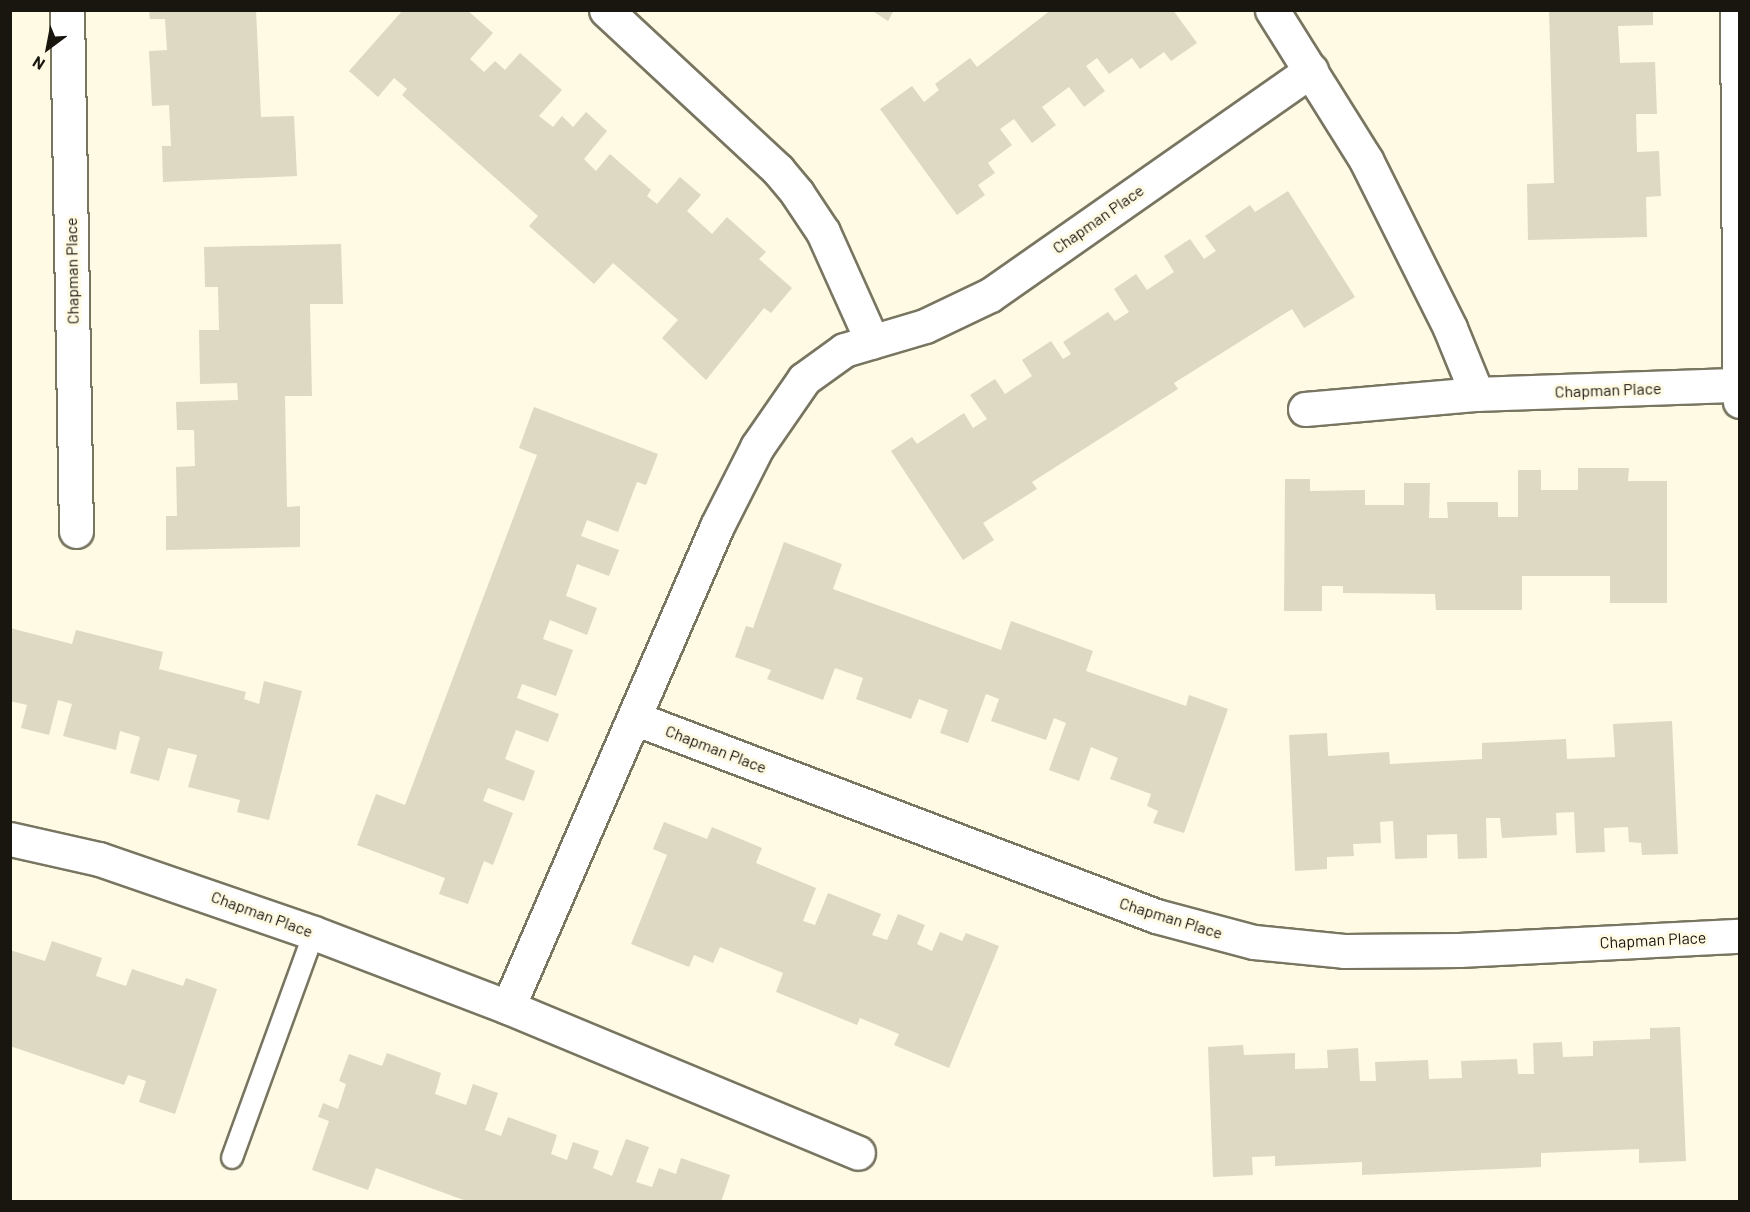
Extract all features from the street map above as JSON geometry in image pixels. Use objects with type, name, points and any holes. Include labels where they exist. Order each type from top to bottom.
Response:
[{"type":"street","name":"Chapman Place","points":[[67,10],[76,531]]},
{"type":"street","points":[[606,10],[797,193],[823,232],[872,341]]},
{"type":"street","points":[[1272,10],[1366,160],[1410,242],[1477,394]]},
{"type":"street","name":"Chapman Place","points":[[1305,409],[1477,394],[1739,393],[1737,10]]},
{"type":"street","name":"Chapman Place","points":[[508,1007],[717,526],[757,447],[785,402],[824,361],[872,341],[960,312],[990,295],[1311,70]]},
{"type":"street","name":"Chapman Place","points":[[634,718],[1156,916],[1254,942],[1294,949],[1425,951],[1740,936]]},
{"type":"street","name":"Chapman Place","points":[[10,838],[99,859],[314,933],[508,1007],[858,1153]]},
{"type":"lane","points":[[232,1158],[314,933]]},
{"type":"building","points":[[149,10],[256,10],[261,117],[294,116],[297,176],[163,182],[162,146],[171,146],[169,105],[152,106],[149,51],[167,50],[165,19],[150,19]]},
{"type":"building","points":[[403,10],[467,10],[493,33],[470,59],[484,72],[495,61],[505,70],[520,53],[562,90],[539,116],[553,127],[562,116],[573,127],[586,112],[607,131],[584,159],[596,171],[610,154],[651,190],[647,196],[657,204],[680,177],[701,195],[687,211],[712,234],[727,217],[766,252],[759,259],[792,288],[771,313],[764,308],[706,380],[662,338],[678,320],[613,263],[594,284],[529,226],[538,216],[402,95],[407,89],[394,78],[378,97],[349,71]]},
{"type":"building","points":[[871,10],[894,10],[888,21]]},
{"type":"building","points":[[1051,10],[1173,10],[1197,43],[1171,61],[1164,52],[1140,69],[1132,58],[1109,74],[1097,58],[1086,66],[1105,91],[1084,107],[1069,87],[1042,107],[1056,125],[1032,143],[1014,119],[1000,129],[1012,145],[988,163],[995,173],[978,185],[985,195],[957,215],[880,109],[912,86],[924,102],[939,90],[935,84],[970,58],[977,67]]},
{"type":"building","points":[[1549,10],[1653,10],[1653,25],[1618,26],[1620,63],[1655,62],[1657,114],[1636,114],[1637,152],[1659,151],[1661,196],[1646,197],[1647,237],[1528,240],[1527,184],[1554,183]]},
{"type":"building","points":[[1288,191],[1355,297],[1304,328],[1292,309],[1174,383],[1178,389],[1032,482],[1037,489],[983,523],[994,540],[963,560],[891,451],[912,437],[917,444],[964,413],[973,428],[987,419],[970,395],[995,379],[1005,394],[1032,376],[1022,360],[1051,341],[1063,359],[1071,354],[1063,342],[1108,312],[1115,321],[1129,312],[1114,289],[1136,274],[1147,290],[1174,272],[1164,256],[1190,239],[1204,259],[1216,251],[1205,236],[1250,205],[1255,212]]},
{"type":"building","points":[[341,244],[343,304],[310,304],[312,396],[285,396],[287,507],[300,506],[300,547],[166,550],[166,516],[177,516],[176,467],[195,466],[194,430],[177,430],[176,402],[238,400],[237,383],[200,384],[199,330],[219,330],[218,287],[205,287],[204,247]]},
{"type":"building","points":[[534,407],[658,454],[646,485],[637,482],[618,532],[587,520],[581,536],[619,550],[609,576],[577,564],[566,596],[597,608],[587,635],[550,620],[543,639],[573,650],[556,696],[522,684],[517,698],[559,714],[548,742],[516,730],[505,759],[535,771],[524,801],[488,788],[483,801],[513,813],[493,865],[484,861],[468,904],[439,894],[445,878],[357,845],[376,794],[405,805],[537,455],[519,448]]},
{"type":"building","points":[[1578,468],[1629,468],[1628,481],[1667,481],[1667,603],[1610,603],[1610,576],[1522,576],[1522,610],[1436,610],[1435,594],[1343,593],[1343,586],[1322,586],[1322,611],[1284,611],[1285,479],[1310,479],[1310,491],[1365,490],[1365,505],[1404,505],[1404,483],[1430,483],[1429,518],[1448,518],[1447,502],[1498,502],[1498,517],[1518,517],[1518,470],[1541,470],[1541,490],[1578,490]]},
{"type":"building","points":[[784,542],[842,564],[833,589],[1001,650],[1011,621],[1093,651],[1086,671],[1186,706],[1189,695],[1228,709],[1184,833],[1153,823],[1158,811],[1147,806],[1151,794],[1110,779],[1118,758],[1091,747],[1079,781],[1049,770],[1066,723],[1054,718],[1046,740],[991,721],[999,699],[986,694],[968,743],[940,733],[948,710],[919,699],[911,719],[856,699],[863,678],[835,668],[823,700],[767,679],[771,670],[735,657],[746,626],[753,628]]},
{"type":"building","points":[[10,628],[72,644],[76,630],[163,652],[159,669],[246,692],[244,699],[259,704],[264,681],[302,691],[269,820],[237,812],[240,800],[188,787],[197,755],[168,748],[159,781],[130,773],[140,737],[120,731],[116,750],[63,736],[72,704],[58,700],[49,735],[21,728],[27,705],[10,701]]},
{"type":"building","points":[[1672,721],[1678,854],[1642,855],[1641,843],[1629,842],[1628,827],[1604,828],[1605,852],[1576,853],[1574,812],[1556,813],[1557,835],[1502,838],[1500,818],[1486,818],[1487,858],[1458,859],[1457,834],[1427,835],[1427,858],[1395,859],[1393,821],[1380,822],[1381,843],[1353,844],[1354,856],[1327,857],[1327,869],[1295,871],[1289,735],[1327,733],[1328,756],[1389,752],[1390,764],[1482,759],[1482,743],[1566,739],[1567,759],[1615,757],[1613,724]]},
{"type":"building","points":[[664,822],[707,839],[712,827],[762,848],[756,863],[816,888],[803,921],[815,925],[828,893],[881,914],[872,935],[887,940],[898,914],[925,925],[917,944],[932,951],[940,932],[962,941],[966,933],[999,946],[949,1068],[894,1045],[899,1034],[860,1018],[857,1025],[776,992],[783,973],[720,947],[713,963],[694,955],[689,967],[631,944],[667,855],[653,849]]},
{"type":"building","points":[[52,941],[102,958],[96,976],[126,986],[132,969],[183,986],[186,978],[217,989],[175,1114],[139,1102],[146,1081],[128,1075],[124,1085],[10,1046],[10,950],[45,961]]},
{"type":"building","points":[[1680,1027],[1686,1161],[1639,1163],[1639,1149],[1541,1153],[1541,1167],[1362,1175],[1362,1162],[1275,1166],[1275,1156],[1252,1157],[1253,1175],[1213,1177],[1208,1047],[1243,1045],[1244,1055],[1295,1053],[1295,1069],[1328,1068],[1327,1050],[1358,1048],[1360,1081],[1376,1081],[1375,1062],[1428,1060],[1429,1079],[1462,1078],[1461,1061],[1517,1059],[1518,1074],[1534,1074],[1533,1043],[1562,1042],[1563,1057],[1593,1056],[1593,1041],[1650,1039],[1650,1028]]},
{"type":"building","points":[[387,1053],[441,1073],[435,1094],[466,1105],[473,1084],[498,1093],[485,1130],[501,1136],[508,1117],[557,1135],[551,1154],[567,1160],[573,1142],[599,1151],[593,1168],[612,1176],[626,1139],[649,1147],[636,1182],[652,1187],[659,1168],[676,1174],[681,1158],[730,1175],[721,1202],[469,1202],[376,1168],[368,1190],[312,1170],[329,1121],[318,1117],[323,1103],[338,1109],[346,1084],[339,1081],[349,1054],[382,1066]]}]
